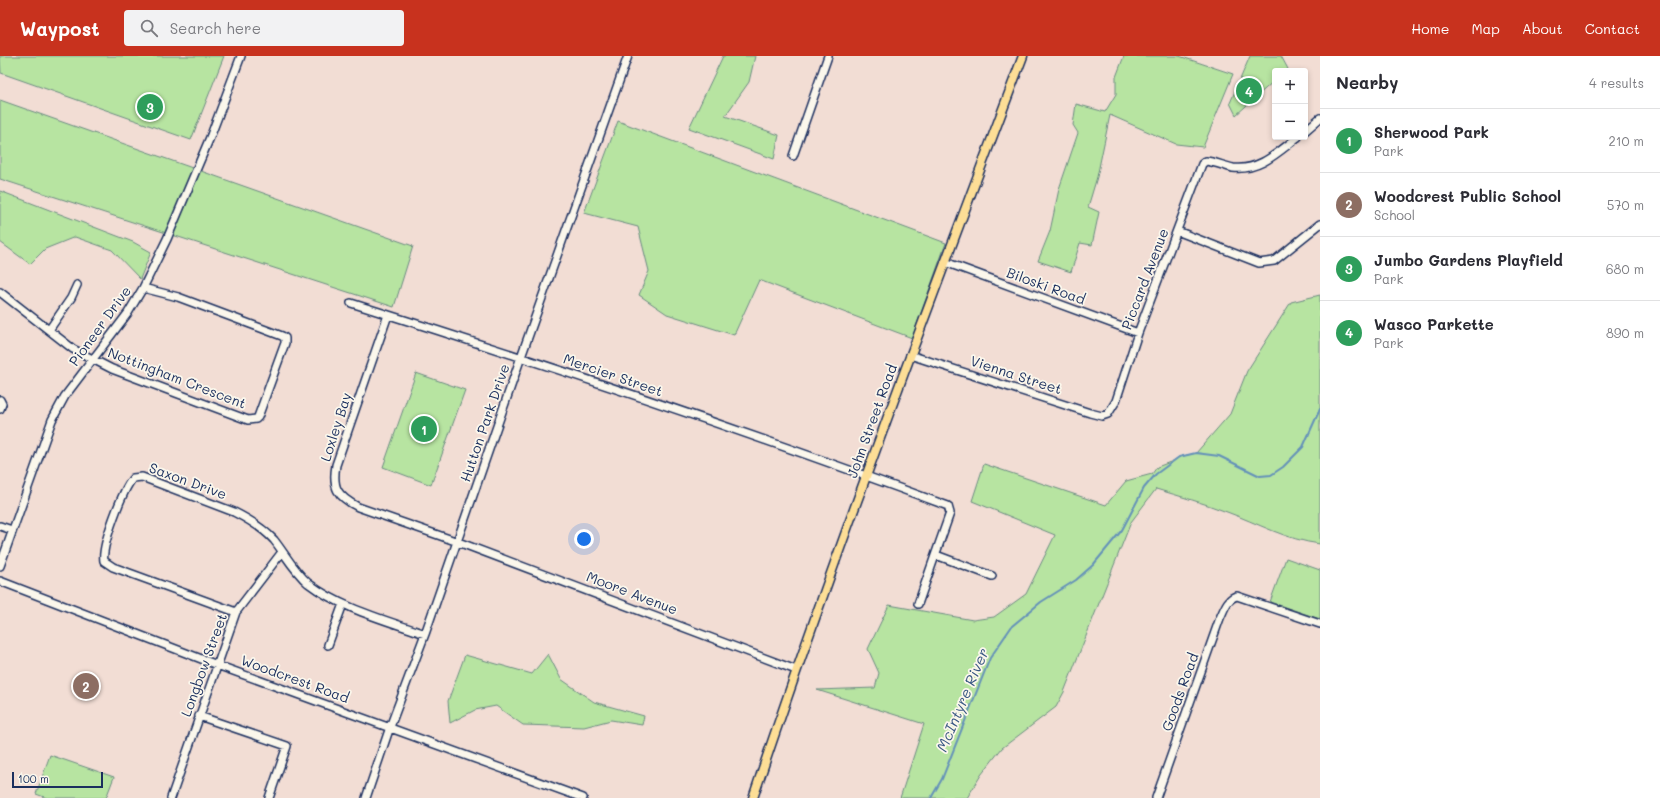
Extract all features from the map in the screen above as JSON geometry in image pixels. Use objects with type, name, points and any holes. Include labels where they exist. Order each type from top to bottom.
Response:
[{"type":"main road","name":"John Street Road","points":[[753,798],[796,670],[910,355],[1023,56]]},
{"type":"street","name":"Pioneer Drive","points":[[0,566],[52,420],[66,396],[128,313],[143,288],[167,239],[241,56]]},
{"type":"street","name":"Hutton Park Drive","points":[[366,798],[390,727],[458,542],[521,357],[628,56]]},
{"type":"street","points":[[792,156],[828,56]]},
{"type":"street","points":[[1308,128],[1320,118]]},
{"type":"street","name":"Piccard Avenue","points":[[1112,410],[1138,333],[1202,164],[1206,161],[1232,168],[1253,167],[1264,163],[1294,140]]},
{"type":"street","points":[[1177,231],[1259,263],[1274,261],[1320,224]]},
{"type":"street","name":"Biloski Road","points":[[945,262],[1138,333]]},
{"type":"street","points":[[49,330],[71,298],[77,285]]},
{"type":"street","name":"Nottingham Crescent","points":[[93,359],[112,369],[248,420],[256,419],[258,417],[285,342],[285,338],[178,297],[143,288]]},
{"type":"street","points":[[0,292],[73,349],[93,359]]},
{"type":"street","name":"Mercier Street","points":[[351,303],[521,357],[866,476],[948,506],[950,512],[936,555]]},
{"type":"street","name":"Loxley Bay","points":[[388,315],[336,464],[334,477],[335,487],[346,500],[358,507],[458,542]]},
{"type":"street","name":"Vienna Street","points":[[910,355],[1090,413],[1102,416],[1112,410]]},
{"type":"street","points":[[0,400],[2,404],[0,409]]},
{"type":"street","name":"Saxon Drive","points":[[236,612],[113,567],[104,561],[104,549],[124,490],[132,478],[142,477],[234,512],[258,526],[273,540],[307,582],[343,604],[425,634]]},
{"type":"street","points":[[0,526],[12,530]]},
{"type":"street","name":"Moore Avenue","points":[[458,542],[796,670]]},
{"type":"street","name":"Longbow Street","points":[[171,798],[236,612],[282,552]]},
{"type":"street","points":[[918,604],[936,555],[992,576]]},
{"type":"street","name":"Woodcrest Road","points":[[0,581],[217,665],[583,798]]},
{"type":"street","name":"Goods Road","points":[[1156,798],[1220,618],[1227,603],[1233,597],[1237,596],[1320,624]]},
{"type":"street","points":[[328,645],[343,604]]},
{"type":"street","points":[[199,716],[287,746],[269,798]]},
{"type":"green space","points":[[0,56],[224,56],[191,140],[1,73]]},
{"type":"green space","points":[[723,56],[755,56],[749,82],[725,116],[779,135],[774,159],[689,128]]},
{"type":"green space","points":[[1124,56],[1179,56],[1233,74],[1203,147],[1176,144],[1110,115],[1097,177],[1088,207],[1099,212],[1092,245],[1080,243],[1071,272],[1038,261],[1050,231],[1059,189],[1078,133],[1073,125],[1076,104],[1105,112],[1116,94],[1116,77]]},
{"type":"green space","points":[[1250,56],[1281,56],[1287,68],[1272,68],[1272,83],[1236,115],[1230,103]]},
{"type":"green space","points":[[0,100],[413,246],[394,307],[0,179]]},
{"type":"green space","points":[[618,121],[946,243],[912,338],[759,280],[734,335],[667,314],[639,295],[649,271],[638,227],[584,213]]},
{"type":"green space","points":[[0,191],[133,242],[151,252],[140,279],[112,250],[75,237],[45,249],[30,264],[0,242]]},
{"type":"green space","points":[[1320,295],[1320,544],[1296,539],[1272,531],[1238,516],[1156,489],[1131,522],[1064,692],[1056,707],[1002,748],[981,775],[967,798],[900,798],[924,724],[817,690],[875,688],[879,673],[868,649],[889,605],[973,620],[994,617],[1026,594],[1055,535],[972,501],[984,464],[1106,505],[1126,481],[1152,474],[1157,467],[1179,457],[1196,453],[1230,414],[1247,371],[1291,302]]},
{"type":"green space","points":[[416,373],[465,390],[431,485],[383,467]]},
{"type":"green space","points":[[1286,558],[1320,570],[1320,619],[1270,602]]},
{"type":"green space","points":[[548,654],[561,679],[594,702],[644,716],[642,725],[611,720],[584,727],[523,725],[496,706],[475,710],[450,723],[448,701],[465,655],[532,674]]},
{"type":"green space","points":[[50,755],[114,777],[106,798],[47,798],[36,794]]},
{"type":"waterway","name":"McIntyre River","points":[[931,798],[942,779],[990,658],[1012,626],[1041,602],[1076,580],[1093,565],[1122,530],[1144,488],[1156,474],[1179,457],[1196,453],[1219,456],[1260,476],[1271,475],[1283,467],[1303,447],[1320,409]]},
{"type":"place","name":"Wasco Parkette","points":[[1249,91]]},
{"type":"place","name":"Jumbo Gardens Playfield","points":[[150,107]]},
{"type":"place","name":"Sherwood Park","points":[[424,429]]},
{"type":"place","name":"Woodcrest Public School","points":[[86,686]]}]
